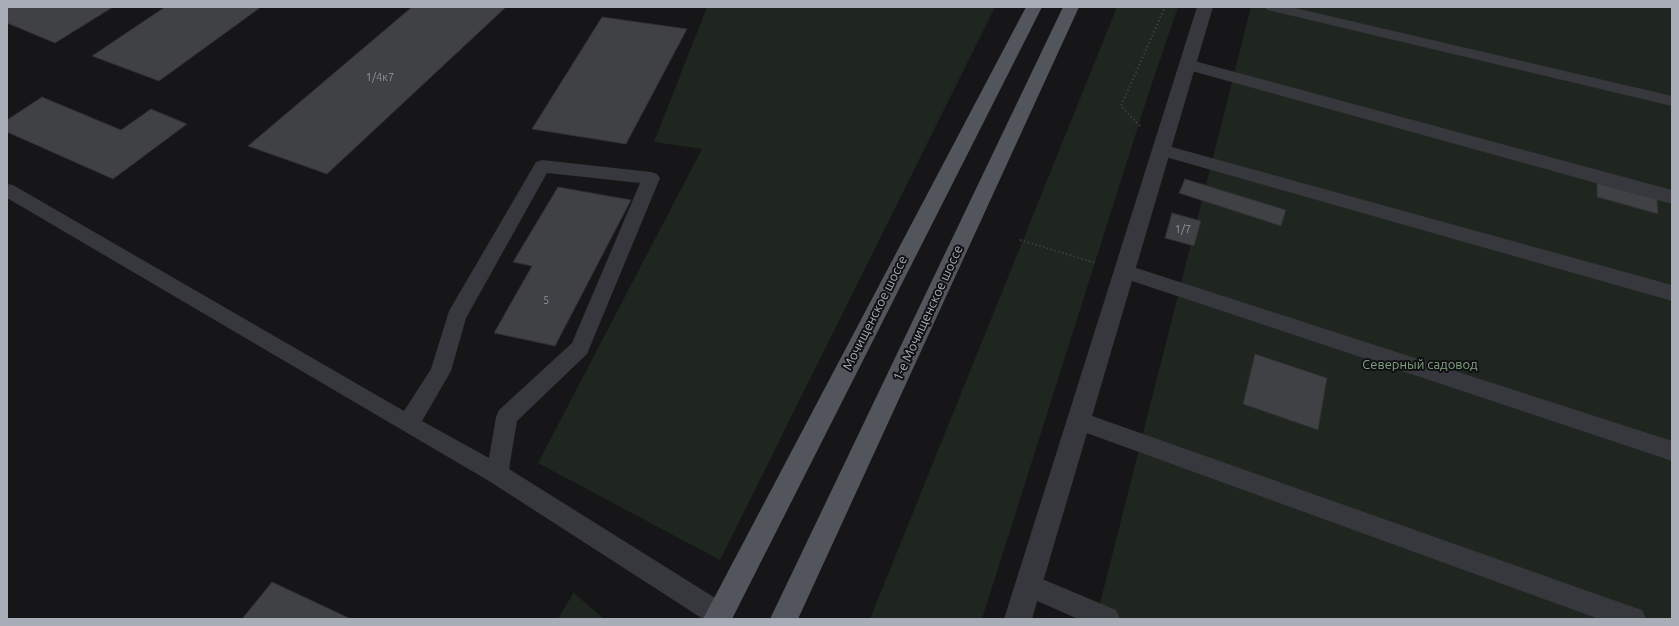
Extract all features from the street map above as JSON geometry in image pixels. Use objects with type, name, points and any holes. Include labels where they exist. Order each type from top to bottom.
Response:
[{"type":"main road","name":"Мочищенское шоссе","points":[[720,618],[1034,7]]},
{"type":"main road","name":"1-е Мочищенское шоссе","points":[[784,619],[1071,7]]},
{"type":"street","points":[[1018,619],[1205,7]]},
{"type":"lane","points":[[1272,7],[1672,100]]},
{"type":"lane","points":[[1187,64],[1672,197]]},
{"type":"lane","points":[[1161,150],[1672,293]]},
{"type":"lane","points":[[408,424],[441,371],[456,317],[542,166],[651,178],[580,348],[507,417],[497,474]]},
{"type":"lane","points":[[7,190],[408,424],[497,474],[720,618]]},
{"type":"lane","points":[[1124,271],[1672,451]]},
{"type":"lane","points":[[1078,420],[1633,619]]},
{"type":"lane","points":[[1028,585],[1107,619]]},
{"type":"path","points":[[1161,150],[1121,106],[1166,7]]},
{"type":"path","points":[[1020,240],[1124,271]]},
{"type":"green space","points":[[707,7],[995,7],[720,560],[538,463],[702,149],[654,142]]},
{"type":"green space","points":[[1117,7],[1178,7],[1149,92],[982,619],[870,619]]},
{"type":"green space","name":"Северный садовод","points":[[1251,7],[1672,7],[1672,619],[1096,619]]},
{"type":"green space","points":[[574,593],[604,619],[558,619]]},
{"type":"building","points":[[7,7],[113,7],[55,43],[7,23]]},
{"type":"building","points":[[165,7],[261,7],[159,81],[92,56]]},
{"type":"building","points":[[412,7],[506,7],[327,174],[248,146]]},
{"type":"building","points":[[602,17],[687,29],[626,144],[532,129]]},
{"type":"building","points":[[42,97],[121,130],[151,109],[187,124],[113,179],[7,132],[7,120]]},
{"type":"building","points":[[1185,179],[1286,210],[1281,226],[1179,193]]},
{"type":"building","points":[[1597,183],[1657,199],[1658,214],[1597,197]]},
{"type":"building","points":[[558,187],[631,200],[555,346],[494,333],[532,266],[513,262]]},
{"type":"building","points":[[1172,213],[1201,221],[1194,246],[1165,238]]},
{"type":"building","points":[[1255,354],[1327,378],[1318,430],[1243,404]]},
{"type":"building","points":[[272,582],[351,619],[242,619]]}]
